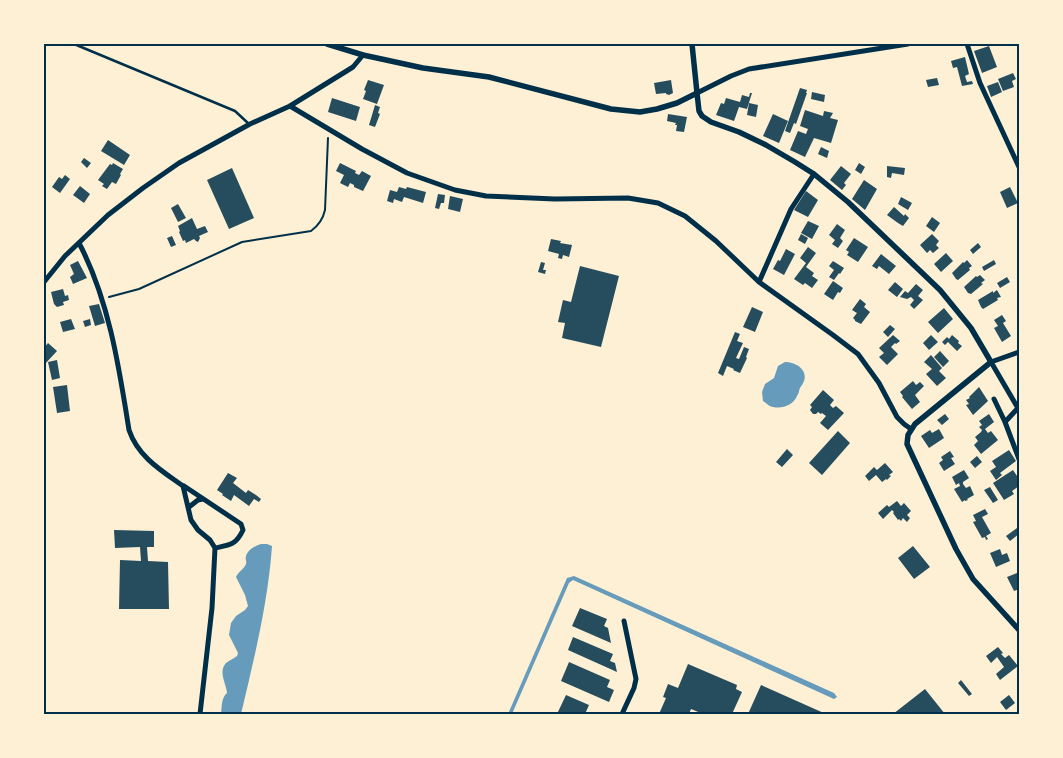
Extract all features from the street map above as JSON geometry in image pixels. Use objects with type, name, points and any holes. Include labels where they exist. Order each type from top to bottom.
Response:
[{"type":"street","points":[[327,44],[363,55],[423,68],[489,77],[611,110],[640,112],[677,103],[730,76],[748,70],[908,44]]},
{"type":"street","points":[[692,44],[699,111],[702,116],[721,127],[738,132],[766,145],[814,174],[848,202],[940,290],[971,328],[1019,409],[1005,422]]},
{"type":"street","points":[[967,44],[980,83],[1019,167]]},
{"type":"street","points":[[44,282],[65,256],[108,215],[172,168],[250,124],[290,106],[353,67],[363,55]]},
{"type":"street","points":[[290,106],[407,173],[454,190],[486,196],[555,199],[628,198],[658,203],[685,216],[716,241],[759,282],[858,354],[879,383],[897,417],[911,429]]},
{"type":"street","points":[[759,282],[791,209],[814,174]]},
{"type":"street","points":[[79,243],[92,270],[102,299],[118,365],[132,439],[144,456],[159,469],[241,524],[243,530],[238,540],[227,546],[215,548]]},
{"type":"street","points":[[1019,352],[991,362],[915,424],[907,439],[956,549],[974,579],[1019,630]]},
{"type":"street","points":[[994,399],[1019,459]]},
{"type":"street","points":[[183,486],[190,520],[210,540],[215,548],[212,608],[200,714]]},
{"type":"street","points":[[188,507],[203,499]]},
{"type":"street","points":[[623,714],[636,679],[624,621]]},
{"type":"lane","points":[[74,44],[235,111],[250,124]]},
{"type":"path","points":[[102,299],[139,289],[242,242],[311,231],[317,227],[324,216],[325,210],[328,138],[331,131]]},
{"type":"water","points":[[785,362],[793,363],[800,367],[804,373],[804,381],[795,399],[790,404],[772,407],[763,401],[762,392],[765,384],[774,378],[778,366]]},
{"type":"water","points":[[261,544],[272,546],[270,567],[260,631],[246,693],[241,714],[221,714],[223,700],[227,693],[223,678],[224,666],[237,656],[238,653],[229,635],[231,623],[248,606],[236,577],[246,564],[248,551]]},
{"type":"water","points":[[574,576],[834,693],[837,697],[834,699],[573,580],[569,583],[512,714],[508,714],[567,578]]},
{"type":"building","points":[[989,46],[997,67],[982,73],[974,51]]},
{"type":"building","points":[[965,57],[969,74],[965,76],[967,82],[972,81],[973,84],[962,86],[957,67],[953,68],[951,61]]},
{"type":"building","points":[[1013,73],[1016,79],[1012,81],[1014,87],[1003,91],[998,79]]},
{"type":"building","points":[[937,78],[939,85],[928,87],[926,80]]},
{"type":"building","points":[[368,80],[384,85],[377,104],[363,99]]},
{"type":"building","points":[[671,80],[673,93],[669,95],[666,93],[656,94],[654,83]]},
{"type":"building","points":[[998,82],[1002,92],[991,97],[987,86]]},
{"type":"building","points":[[800,88],[807,90],[807,93],[796,124],[794,123],[790,133],[785,131]]},
{"type":"building","points":[[812,92],[825,95],[824,102],[811,99]]},
{"type":"building","points":[[750,93],[752,93],[747,109],[739,107],[734,121],[716,115],[721,103],[724,104],[726,98],[740,102],[742,95],[749,97]]},
{"type":"building","points":[[332,98],[360,107],[356,121],[328,112]]},
{"type":"building","points":[[749,103],[758,105],[756,117],[747,115]]},
{"type":"building","points":[[375,105],[380,107],[378,113],[380,114],[375,127],[369,125]]},
{"type":"building","points":[[805,110],[823,116],[824,111],[833,113],[830,118],[838,120],[831,143],[814,138],[805,157],[790,150],[798,131],[806,134],[808,129],[800,126]]},
{"type":"building","points":[[668,114],[687,117],[684,132],[676,131],[676,123],[667,121]]},
{"type":"building","points":[[773,114],[788,121],[779,143],[763,136]]},
{"type":"building","points":[[108,140],[130,155],[124,165],[101,151]]},
{"type":"building","points":[[821,147],[829,151],[827,158],[818,154]]},
{"type":"building","points":[[84,158],[91,163],[87,168],[81,162]]},
{"type":"building","points":[[113,163],[123,169],[116,184],[112,182],[107,189],[98,180],[110,164],[112,165]]},
{"type":"building","points":[[340,163],[356,171],[355,173],[359,175],[362,171],[371,176],[363,191],[350,183],[348,187],[340,183],[344,175],[336,171]]},
{"type":"building","points":[[859,163],[865,167],[861,174],[855,170]]},
{"type":"building","points":[[841,166],[851,174],[844,183],[846,185],[842,190],[830,180]]},
{"type":"building","points":[[887,166],[905,168],[904,175],[892,173],[891,178],[887,177]]},
{"type":"building","points":[[232,168],[254,218],[229,229],[207,180]]},
{"type":"building","points":[[65,175],[70,179],[60,193],[52,187],[59,177],[62,179]]},
{"type":"building","points":[[864,180],[877,189],[865,210],[852,199]]},
{"type":"building","points":[[80,186],[90,194],[84,203],[73,195]]},
{"type":"building","points":[[399,187],[426,192],[423,203],[404,197],[402,202],[394,199],[393,203],[387,201],[390,190],[397,192]]},
{"type":"building","points":[[1010,187],[1018,203],[1007,208],[1000,192]]},
{"type":"building","points":[[806,191],[818,200],[808,217],[794,210]]},
{"type":"building","points":[[438,194],[445,195],[444,203],[441,203],[439,209],[435,208]]},
{"type":"building","points":[[450,196],[463,199],[460,212],[448,209]]},
{"type":"building","points":[[901,197],[912,203],[908,210],[898,204]]},
{"type":"building","points":[[178,204],[186,218],[178,222],[171,208]]},
{"type":"building","points":[[894,207],[909,218],[903,226],[887,215]]},
{"type":"building","points":[[932,217],[940,223],[934,232],[926,226]]},
{"type":"building","points":[[192,218],[197,229],[205,226],[208,232],[199,236],[198,242],[194,239],[186,243],[185,240],[183,241],[178,226]]},
{"type":"building","points":[[808,221],[819,226],[812,239],[801,233]]},
{"type":"building","points":[[837,224],[845,230],[840,238],[843,241],[838,248],[832,244],[835,240],[829,235]]},
{"type":"building","points":[[801,234],[808,238],[805,244],[798,240]]},
{"type":"building","points":[[932,234],[939,241],[936,245],[939,248],[933,253],[930,250],[927,253],[920,245]]},
{"type":"building","points":[[172,236],[176,245],[171,247],[167,238]]},
{"type":"building","points":[[854,238],[868,247],[858,262],[847,255],[849,252],[846,250]]},
{"type":"building","points":[[551,239],[572,245],[569,257],[563,255],[562,259],[558,258],[559,254],[548,251]]},
{"type":"building","points":[[978,243],[981,247],[973,254],[970,250]]},
{"type":"building","points":[[808,247],[816,253],[806,267],[814,273],[812,276],[818,280],[812,288],[794,279],[806,263],[800,258]]},
{"type":"building","points":[[786,249],[795,254],[784,275],[773,269],[778,260],[780,261]]},
{"type":"building","points":[[946,253],[953,261],[941,272],[934,264]]},
{"type":"building","points":[[881,254],[896,266],[889,274],[879,266],[877,269],[872,266]]},
{"type":"building","points":[[967,260],[972,266],[969,268],[970,270],[958,280],[956,279],[952,273]]},
{"type":"building","points":[[994,260],[996,264],[984,271],[982,267]]},
{"type":"building","points":[[78,261],[87,278],[73,284],[70,277],[74,274],[70,265]]},
{"type":"building","points":[[833,261],[844,268],[834,280],[829,277],[834,270],[829,266]]},
{"type":"building","points":[[541,262],[545,263],[543,270],[546,270],[545,274],[538,272]]},
{"type":"building","points":[[580,266],[619,276],[601,347],[562,338],[565,323],[558,322],[563,300],[571,302]]},
{"type":"building","points":[[980,275],[985,280],[981,283],[983,284],[971,294],[968,293],[964,287],[976,276]]},
{"type":"building","points":[[1007,277],[1010,282],[1000,288],[997,283]]},
{"type":"building","points":[[833,281],[843,288],[833,300],[824,294]]},
{"type":"building","points":[[895,282],[903,289],[897,297],[888,290]]},
{"type":"building","points":[[916,284],[923,290],[918,296],[923,300],[914,309],[910,305],[914,300],[911,297],[907,299],[900,297],[905,291],[908,293]]},
{"type":"building","points":[[63,289],[65,296],[68,295],[69,300],[63,302],[64,305],[57,307],[54,304],[51,292]]},
{"type":"building","points":[[997,290],[1001,297],[983,309],[978,300]]},
{"type":"building","points":[[860,299],[866,304],[864,307],[870,312],[861,324],[853,318],[857,313],[852,310]]},
{"type":"building","points":[[99,304],[105,323],[95,326],[89,306]]},
{"type":"building","points":[[752,307],[763,312],[755,332],[743,327]]},
{"type":"building","points":[[944,308],[953,319],[938,333],[928,322]]},
{"type":"building","points":[[1002,315],[1006,321],[1003,323],[1011,336],[1002,342],[994,328],[998,326],[994,320]]},
{"type":"building","points":[[71,319],[75,329],[63,332],[60,322]]},
{"type":"building","points":[[90,319],[91,325],[85,327],[83,321]]},
{"type":"building","points":[[890,325],[895,329],[888,337],[883,332]]},
{"type":"building","points":[[735,332],[740,334],[737,341],[743,343],[736,358],[739,359],[744,347],[749,349],[747,358],[740,373],[727,366],[723,376],[718,373]]},
{"type":"building","points":[[893,335],[900,341],[891,347],[898,354],[887,365],[879,357],[884,353],[879,348]]},
{"type":"building","points":[[931,335],[938,342],[929,350],[923,343]]},
{"type":"building","points":[[952,335],[962,346],[957,351],[948,342],[945,345],[942,342],[947,337],[949,339]]},
{"type":"building","points":[[48,343],[57,351],[45,364],[44,348]]},
{"type":"building","points":[[940,351],[949,361],[943,367],[934,357]]},
{"type":"building","points":[[931,355],[942,368],[939,371],[946,378],[937,386],[926,374],[932,369],[924,362]]},
{"type":"building","points":[[57,360],[60,378],[52,380],[48,362]]},
{"type":"building","points":[[913,381],[916,385],[920,382],[924,386],[915,395],[920,402],[912,409],[900,392]]},
{"type":"building","points":[[67,385],[70,411],[57,413],[53,387]]},
{"type":"building","points":[[979,387],[988,401],[973,415],[966,405],[969,404],[966,400]]},
{"type":"building","points":[[823,390],[834,400],[830,405],[833,408],[836,406],[844,413],[828,430],[820,423],[826,416],[818,412],[813,414],[810,410],[812,407],[810,405]]},
{"type":"building","points":[[945,414],[949,419],[942,425],[937,420]]},
{"type":"building","points":[[989,414],[994,422],[985,429],[988,433],[991,431],[998,440],[981,454],[974,445],[978,441],[975,437],[982,430],[979,427],[982,425],[979,421]]},
{"type":"building","points":[[939,429],[944,438],[929,448],[921,436],[930,430],[932,433]]},
{"type":"building","points":[[838,431],[850,443],[822,475],[809,463]]},
{"type":"building","points":[[787,449],[793,455],[782,467],[776,462]]},
{"type":"building","points":[[1009,450],[1016,461],[1000,473],[1002,475],[996,480],[990,471],[996,467],[992,461]]},
{"type":"building","points":[[950,451],[954,457],[951,458],[955,464],[944,471],[939,463],[943,460],[941,457]]},
{"type":"building","points":[[977,456],[982,462],[975,468],[970,462]]},
{"type":"building","points":[[885,463],[893,472],[889,475],[891,476],[882,482],[876,475],[869,481],[865,476],[874,467],[877,470]]},
{"type":"building","points":[[964,470],[969,478],[963,484],[966,488],[970,486],[974,495],[962,502],[954,489],[960,486],[959,483],[956,485],[952,477]]},
{"type":"building","points":[[1013,470],[1019,479],[1019,486],[1012,491],[1014,494],[1004,500],[993,483]]},
{"type":"building","points":[[228,473],[237,478],[233,483],[246,493],[248,490],[256,495],[261,499],[259,502],[254,499],[249,506],[234,495],[231,501],[222,495],[217,490]]},
{"type":"building","points":[[990,487],[998,500],[993,503],[984,490]]},
{"type":"building","points":[[897,501],[901,506],[904,503],[911,511],[907,515],[910,518],[907,522],[903,518],[901,521],[898,520],[892,510],[883,519],[878,513],[887,505],[889,507]]},
{"type":"building","points":[[985,509],[988,514],[982,517],[991,533],[986,536],[988,539],[986,540],[985,537],[982,538],[973,522],[976,521],[973,515]]},
{"type":"building","points":[[1017,528],[1019,534],[1010,541],[1006,536]]},
{"type":"building","points":[[114,530],[154,531],[154,547],[147,547],[148,561],[168,562],[169,609],[119,609],[120,560],[141,561],[140,547],[115,548]]},
{"type":"building","points":[[913,546],[930,567],[914,579],[898,558]]},
{"type":"building","points":[[1000,549],[1002,555],[1007,553],[1010,561],[996,567],[990,553]]},
{"type":"building","points":[[1017,573],[1019,589],[1014,591],[1007,577]]},
{"type":"building","points":[[580,608],[607,619],[604,626],[608,628],[611,643],[572,626]]},
{"type":"building","points":[[573,637],[613,654],[610,661],[615,663],[617,672],[568,650]]},
{"type":"building","points":[[998,647],[1005,658],[1009,655],[1018,666],[1000,680],[996,674],[1004,667],[997,657],[991,663],[986,656]]},
{"type":"building","points":[[569,662],[610,680],[607,687],[614,690],[609,702],[561,681]]},
{"type":"building","points":[[688,664],[737,685],[736,689],[742,692],[732,714],[703,714],[691,709],[689,714],[659,714],[666,698],[663,697],[668,684],[678,688]]},
{"type":"building","points":[[961,680],[972,694],[969,696],[958,683]]},
{"type":"building","points":[[761,685],[826,714],[748,714]]},
{"type":"building","points":[[925,689],[945,714],[893,714]]},
{"type":"building","points":[[566,695],[589,705],[585,714],[557,714]]},
{"type":"building","points":[[1009,695],[1015,703],[1006,710],[1000,702]]}]
